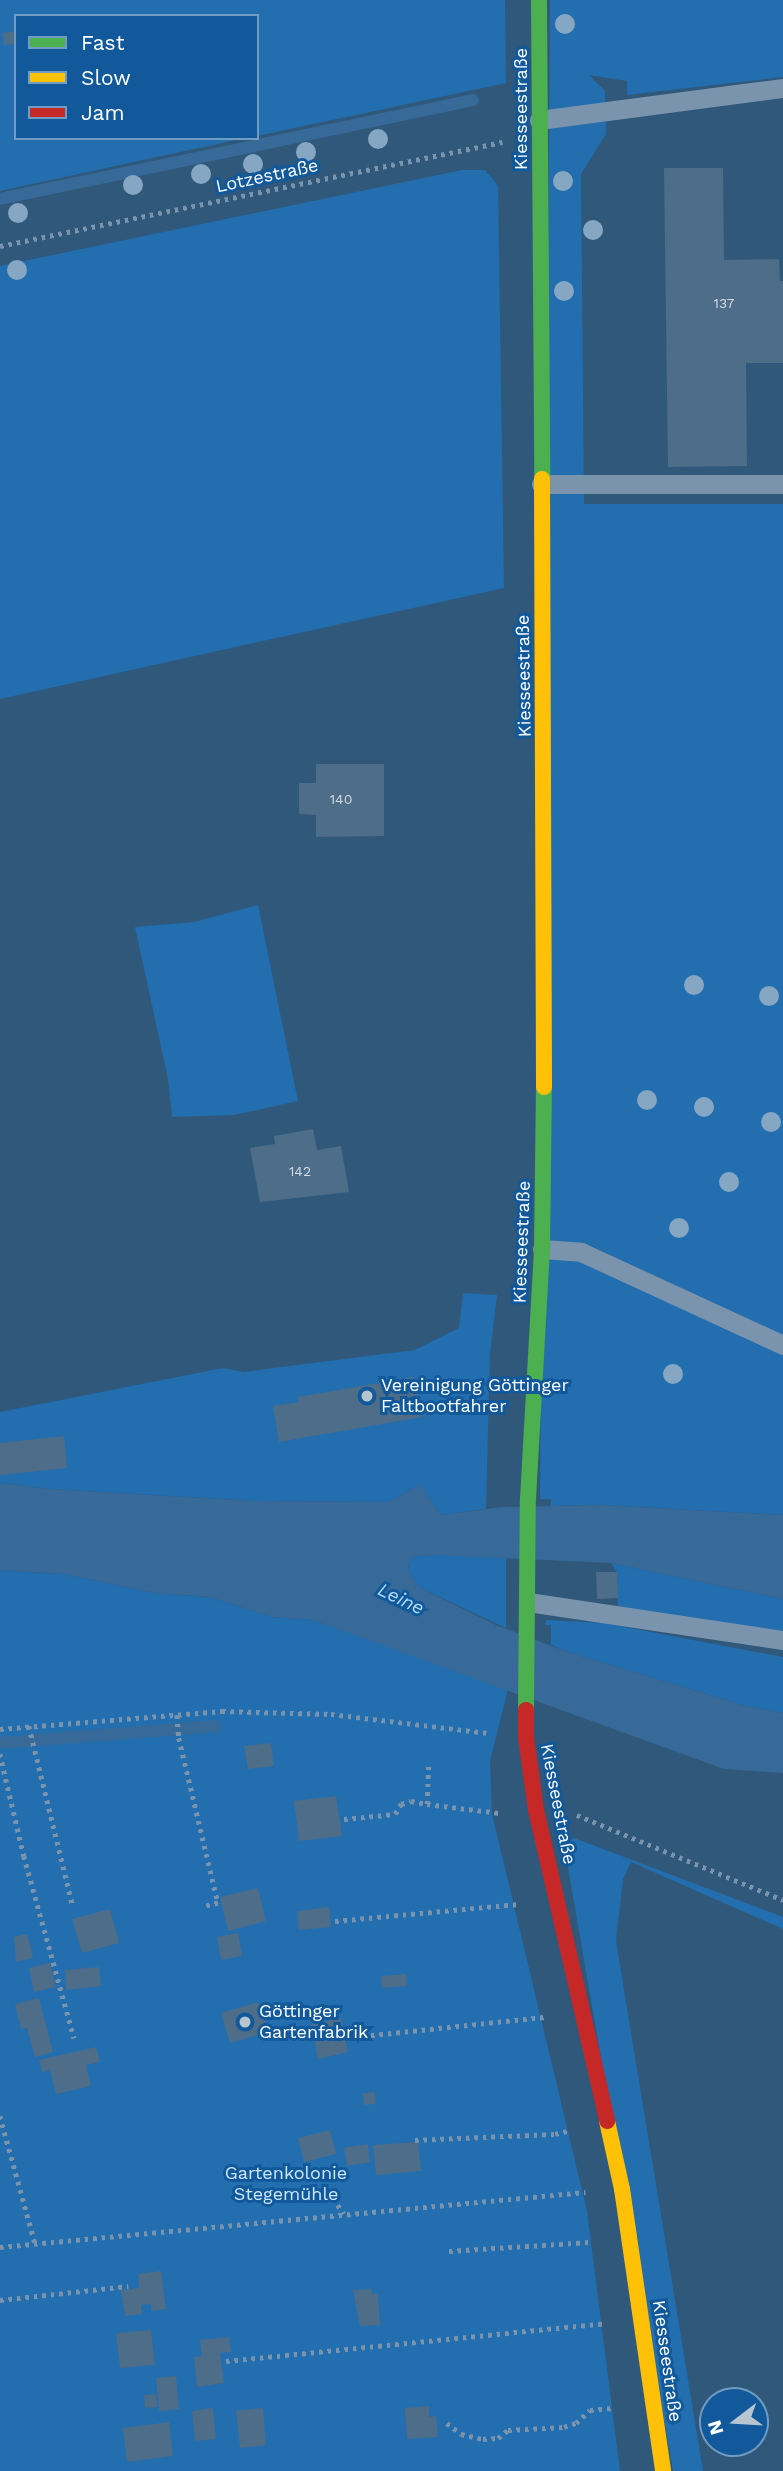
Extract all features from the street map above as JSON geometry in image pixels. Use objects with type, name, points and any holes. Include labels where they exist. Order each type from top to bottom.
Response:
[{"type":"street","name":"Kiesseestraße","points":[[540,0],[546,983],[542,1249],[528,1499],[526,1738],[535,1804],[622,2189],[663,2471]]},
{"type":"lane","points":[[540,127],[783,88]]},
{"type":"lane","points":[[541,484],[783,484]]},
{"type":"lane","points":[[542,1249],[581,1252],[783,1345]]},
{"type":"lane","points":[[528,1602],[783,1640]]},
{"type":"path","name":"Lotzestraße","points":[[0,246],[540,127]]},
{"type":"path","points":[[0,1729],[222,1711],[331,1714],[526,1738]]},
{"type":"path","points":[[177,1715],[179,1738],[218,1903],[206,1906]]},
{"type":"path","points":[[29,1726],[73,1906]]},
{"type":"path","points":[[0,1754],[24,1856],[74,2038]]},
{"type":"path","points":[[427,1804],[428,1766]]},
{"type":"path","points":[[344,1819],[385,1817],[395,1814],[401,1804],[411,1801],[492,1814],[535,1804],[783,1900]]},
{"type":"path","points":[[335,1921],[514,1905],[556,1897]]},
{"type":"path","points":[[354,2037],[582,2012]]},
{"type":"path","points":[[0,2116],[35,2243]]},
{"type":"path","points":[[415,2140],[555,2134],[607,2121]]},
{"type":"path","points":[[0,2247],[622,2189]]},
{"type":"path","points":[[333,2198],[344,2214]]},
{"type":"path","points":[[449,2251],[629,2239]]},
{"type":"path","points":[[0,2300],[128,2286]]},
{"type":"path","points":[[226,2361],[642,2319]]},
{"type":"path","points":[[447,2423],[461,2434],[483,2439],[498,2438],[508,2430],[564,2427],[576,2423],[590,2410],[654,2406]]},
{"type":"green space","points":[[0,0],[505,0],[506,83],[259,136],[259,14],[14,14],[14,140],[236,140],[0,191]]},
{"type":"green space","points":[[550,0],[783,0],[783,77],[627,95],[627,81],[589,75],[605,91],[606,134],[581,174],[584,504],[783,504],[783,1337],[582,1242],[581,1259],[783,1355],[783,1515],[600,1505],[551,1506],[551,1499],[540,1499]]},
{"type":"green space","points":[[462,170],[485,170],[498,186],[504,588],[0,699],[0,266]]},
{"type":"green space","points":[[258,905],[298,1101],[234,1115],[172,1117],[168,1079],[135,927],[194,922]]},
{"type":"green space","name":"Vereinigung Göttinger Faltbootfahrer","points":[[463,1293],[497,1295],[490,1354],[486,1509],[441,1515],[420,1484],[389,1502],[254,1501],[49,1489],[0,1483],[0,1412],[223,1368],[243,1372],[415,1350],[459,1328]]},
{"type":"green space","points":[[416,1556],[506,1556],[506,1628],[420,1588],[409,1572],[408,1562]]},
{"type":"green space","points":[[611,1563],[783,1599],[783,1633],[618,1607],[617,1572]]},
{"type":"green space","name":"Gartenkolonie Stegemühle","points":[[0,1570],[64,1574],[154,1593],[210,1597],[272,1617],[313,1620],[508,1689],[490,1761],[492,1814],[587,2211],[620,2471],[0,2471]]},
{"type":"green space","points":[[546,1620],[604,1623],[783,1657],[783,1713],[746,1706],[568,1652],[551,1645],[551,1625],[545,1625]]},
{"type":"green space","points":[[574,1838],[783,1917],[783,1929],[631,1862],[623,1879],[616,1941],[703,2471],[673,2471],[564,1845]]},
{"type":"water","name":"Leine","points":[[0,1483],[49,1489],[254,1501],[389,1502],[420,1484],[441,1515],[502,1507],[600,1505],[783,1515],[783,1599],[611,1563],[435,1555],[416,1556],[408,1563],[409,1572],[420,1588],[496,1625],[568,1652],[746,1706],[783,1713],[783,1773],[724,1769],[313,1620],[272,1617],[210,1597],[154,1593],[64,1574],[0,1570]]},
{"type":"building","points":[[14,31],[14,44],[4,45],[2,33]]},
{"type":"building","points":[[664,168],[723,168],[724,260],[779,259],[780,281],[783,281],[783,363],[746,363],[747,466],[668,467]]},
{"type":"building","points":[[316,764],[384,764],[384,836],[316,837],[316,815],[299,814],[299,783],[316,783]]},
{"type":"building","points":[[313,1129],[317,1150],[341,1146],[349,1192],[260,1202],[250,1148],[275,1144],[274,1136]]},
{"type":"building","points":[[414,1377],[422,1417],[279,1442],[273,1406],[299,1402],[298,1397]]},
{"type":"building","points":[[64,1436],[67,1468],[0,1475],[0,1443]]},
{"type":"building","points":[[596,1572],[617,1572],[618,1598],[597,1599]]},
{"type":"building","points":[[271,1743],[274,1766],[248,1769],[244,1746]]},
{"type":"building","points":[[336,1796],[342,1836],[299,1841],[294,1801]]},
{"type":"building","points":[[258,1888],[266,1921],[228,1931],[220,1897]]},
{"type":"building","points":[[329,1907],[331,1927],[299,1930],[297,1911]]},
{"type":"building","points":[[110,1909],[119,1943],[82,1953],[72,1919]]},
{"type":"building","points":[[238,1933],[242,1956],[221,1960],[217,1937]]},
{"type":"building","points":[[27,1934],[33,1958],[16,1962],[14,1937]]},
{"type":"building","points":[[50,1963],[56,1987],[34,1992],[29,1968]]},
{"type":"building","points":[[99,1967],[101,1986],[66,1990],[65,1970]]},
{"type":"building","points":[[406,1974],[407,1986],[382,1988],[381,1976]]},
{"type":"building","points":[[39,1998],[53,2052],[35,2057],[27,2028],[21,2029],[15,2004]]},
{"type":"building","name":"Göttinger Gartenfabrik","points":[[259,2002],[268,2032],[230,2043],[221,2013]]},
{"type":"building","points":[[341,2018],[348,2052],[318,2059],[311,2024]]},
{"type":"building","points":[[96,2047],[100,2062],[86,2065],[91,2086],[56,2094],[50,2070],[42,2072],[39,2060]]},
{"type":"building","points":[[375,2092],[376,2104],[364,2105],[363,2093]]},
{"type":"building","points":[[330,2130],[336,2154],[304,2162],[298,2138]]},
{"type":"building","points":[[418,2142],[421,2171],[376,2175],[373,2145]]},
{"type":"building","points":[[368,2144],[370,2162],[347,2166],[344,2148]]},
{"type":"building","points":[[161,2271],[166,2309],[151,2311],[151,2304],[141,2305],[142,2314],[125,2316],[121,2290],[139,2288],[138,2274]]},
{"type":"building","points":[[371,2289],[372,2294],[378,2293],[380,2325],[360,2326],[353,2290]]},
{"type":"building","points":[[151,2330],[155,2365],[120,2368],[116,2333]]},
{"type":"building","points":[[229,2337],[231,2352],[220,2353],[224,2383],[197,2387],[194,2357],[202,2356],[200,2340]]},
{"type":"building","points":[[176,2376],[179,2409],[159,2411],[156,2378]]},
{"type":"building","points":[[156,2394],[157,2407],[145,2408],[144,2395]]},
{"type":"building","points":[[429,2406],[429,2417],[436,2416],[438,2437],[407,2439],[405,2408]]},
{"type":"building","points":[[213,2408],[216,2439],[195,2441],[192,2411]]},
{"type":"building","points":[[263,2408],[266,2445],[240,2448],[236,2411]]},
{"type":"building","points":[[169,2422],[173,2456],[127,2462],[123,2428]]},
{"type":"waterway","points":[[0,199],[473,100]]},
{"type":"waterway","points":[[0,1743],[215,1726]]},
{"type":"traffic: fast","points":[[539,0],[542,479]]},
{"type":"traffic: fast","points":[[526,1710],[528,1499],[542,1249],[544,1087]]},
{"type":"traffic: slow","points":[[542,479],[544,1087]]},
{"type":"traffic: slow","points":[[607,2121],[622,2189],[663,2471]]},
{"type":"traffic: jam","points":[[526,1710],[526,1738],[536,1810],[607,2121]]},
{"type":"place","name":"Vereinigung Göttinger Faltbootfahrer","points":[[367,1396]]},
{"type":"place","name":"Göttinger Gartenfabrik","points":[[245,2022]]}]
